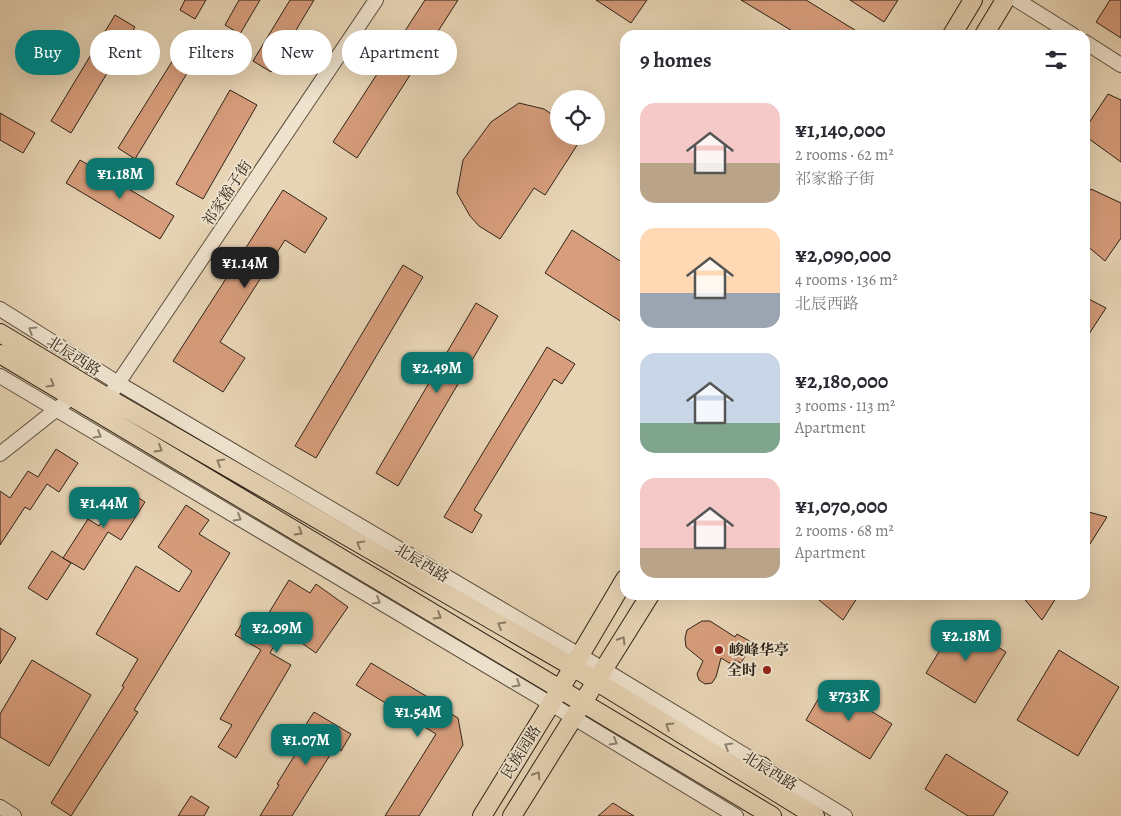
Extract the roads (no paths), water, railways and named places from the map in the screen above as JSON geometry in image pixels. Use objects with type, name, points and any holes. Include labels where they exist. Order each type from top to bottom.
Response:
[{"type":"main road","points":[[955,30],[973,0]]},
{"type":"main road","points":[[987,30],[1005,0]]},
{"type":"main road","name":"北辰西路","points":[[0,333],[108,398],[599,675],[815,816]]},
{"type":"main road","points":[[0,354],[582,702],[763,814]]},
{"type":"main road","name":"民族园路","points":[[482,816],[577,662],[620,588]]},
{"type":"main road","name":"民族园路","points":[[512,816],[647,600]]},
{"type":"main road","points":[[762,766],[794,804]]},
{"type":"street","name":"祁家豁子街","points":[[108,398],[376,0]]},
{"type":"street","points":[[1017,0],[1065,30]]},
{"type":"street","points":[[1090,45],[1121,65]]},
{"type":"street","name":"北辰西路","points":[[0,310],[577,662]]},
{"type":"street","points":[[0,376],[736,816]]},
{"type":"street","points":[[0,454],[72,397],[108,398]]},
{"type":"street","name":"北辰西路","points":[[599,675],[762,766],[845,816]]},
{"type":"street","points":[[0,807],[14,816]]},
{"type":"place","name":"峻峰华亭","points":[[719,650]]},
{"type":"place","name":"全时","points":[[767,670]]}]
